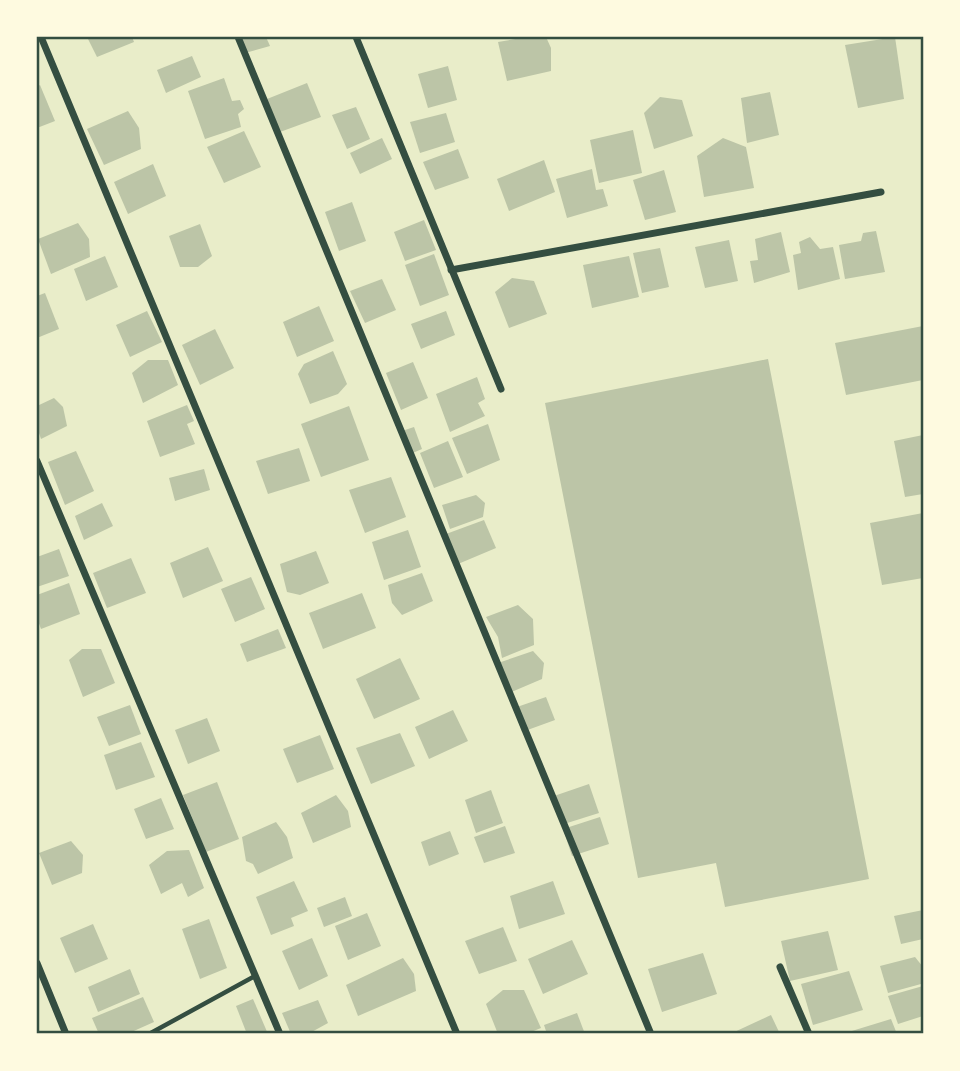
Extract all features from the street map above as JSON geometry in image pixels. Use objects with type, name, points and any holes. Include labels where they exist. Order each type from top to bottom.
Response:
[{"type":"street","points":[[41,37],[457,1034]]},
{"type":"street","points":[[238,37],[651,1034]]},
{"type":"street","points":[[356,37],[500,389]]},
{"type":"street","points":[[451,270],[881,192]]},
{"type":"street","points":[[37,461],[280,1034]]},
{"type":"street","points":[[37,963],[66,1034]]},
{"type":"street","points":[[780,967],[809,1034]]},
{"type":"lane","points":[[149,1034],[256,976]]},
{"type":"building","points":[[87,37],[132,37],[134,42],[97,57]]},
{"type":"building","points":[[239,37],[266,37],[270,46],[245,53]]},
{"type":"building","points":[[546,37],[551,48],[551,71],[507,81],[498,42]]},
{"type":"building","points":[[895,37],[904,99],[858,108],[845,45]]},
{"type":"building","points":[[192,56],[201,77],[166,93],[157,70]]},
{"type":"building","points":[[448,66],[457,100],[428,108],[418,74]]},
{"type":"building","points":[[224,78],[232,101],[240,100],[244,109],[238,114],[241,127],[205,139],[188,91]]},
{"type":"building","points":[[307,83],[321,117],[280,132],[267,99]]},
{"type":"building","points":[[40,85],[55,121],[37,128],[37,87]]},
{"type":"building","points":[[770,92],[779,135],[747,143],[741,98]]},
{"type":"building","points":[[660,97],[682,100],[693,136],[654,149],[644,113]]},
{"type":"building","points":[[356,107],[370,139],[347,149],[332,115]]},
{"type":"building","points":[[128,111],[139,128],[141,149],[104,165],[87,129]]},
{"type":"building","points":[[446,113],[455,142],[420,153],[410,122]]},
{"type":"building","points":[[633,130],[642,173],[599,183],[590,140]]},
{"type":"building","points":[[244,131],[261,167],[224,183],[207,147]]},
{"type":"building","points":[[382,138],[392,159],[360,174],[350,153]]},
{"type":"building","points":[[723,138],[746,147],[754,188],[704,197],[697,156]]},
{"type":"building","points":[[458,149],[469,178],[435,190],[423,162]]},
{"type":"building","points":[[544,160],[555,192],[509,211],[497,179]]},
{"type":"building","points":[[153,164],[166,196],[128,214],[114,182]]},
{"type":"building","points":[[592,169],[596,190],[603,189],[608,206],[567,218],[556,179]]},
{"type":"building","points":[[664,170],[676,212],[645,220],[633,180]]},
{"type":"building","points":[[352,202],[366,241],[339,251],[325,212]]},
{"type":"building","points":[[424,220],[436,250],[405,261],[394,232]]},
{"type":"building","points":[[78,223],[89,239],[90,257],[51,274],[38,239]]},
{"type":"building","points":[[200,224],[212,256],[198,267],[180,267],[169,236]]},
{"type":"building","points":[[876,231],[885,272],[845,279],[839,245],[861,241],[863,233]]},
{"type":"building","points":[[781,232],[790,272],[754,283],[750,261],[758,260],[755,239]]},
{"type":"building","points":[[810,237],[820,249],[833,247],[840,279],[798,290],[793,255],[801,253],[799,242]]},
{"type":"building","points":[[729,240],[738,281],[705,288],[695,247]]},
{"type":"building","points":[[660,248],[669,287],[642,293],[633,253]]},
{"type":"building","points":[[434,254],[449,295],[420,306],[405,265]]},
{"type":"building","points":[[105,256],[118,287],[86,301],[74,269]]},
{"type":"building","points":[[629,256],[639,297],[592,308],[583,265]]},
{"type":"building","points":[[512,278],[534,281],[547,314],[509,328],[495,292]]},
{"type":"building","points":[[382,279],[396,310],[365,323],[350,291]]},
{"type":"building","points":[[45,293],[59,329],[37,338],[37,296]]},
{"type":"building","points":[[319,306],[334,341],[297,357],[283,322]]},
{"type":"building","points":[[147,311],[162,342],[130,357],[116,325]]},
{"type":"building","points":[[446,311],[455,335],[421,349],[411,324]]},
{"type":"building","points":[[923,326],[923,380],[846,395],[835,343]]},
{"type":"building","points":[[215,329],[234,368],[200,385],[182,345]]},
{"type":"building","points":[[333,351],[347,384],[338,394],[310,404],[298,374],[304,364]]},
{"type":"building","points":[[768,359],[869,879],[725,907],[716,863],[638,878],[545,403]]},
{"type":"building","points":[[148,360],[168,360],[178,385],[143,403],[132,373]]},
{"type":"building","points":[[413,362],[428,398],[401,410],[386,373]]},
{"type":"building","points":[[477,377],[485,399],[478,403],[485,416],[450,432],[436,394]]},
{"type":"building","points":[[54,398],[63,407],[67,426],[41,439],[37,427],[37,406]]},
{"type":"building","points":[[187,405],[194,421],[187,424],[195,444],[160,457],[147,421]]},
{"type":"building","points":[[349,406],[369,460],[321,477],[301,424]]},
{"type":"building","points":[[488,424],[500,460],[467,474],[452,438]]},
{"type":"building","points":[[414,427],[422,449],[408,455],[399,432]]},
{"type":"building","points":[[923,435],[923,494],[905,497],[894,441]]},
{"type":"building","points":[[448,441],[463,477],[434,488],[420,453]]},
{"type":"building","points":[[299,448],[310,481],[268,494],[256,461]]},
{"type":"building","points":[[76,451],[94,491],[65,505],[48,462]]},
{"type":"building","points":[[204,469],[210,490],[175,501],[169,478]]},
{"type":"building","points":[[391,477],[406,517],[365,533],[349,490]]},
{"type":"building","points":[[476,495],[485,503],[483,517],[450,529],[442,505]]},
{"type":"building","points":[[102,503],[113,526],[84,540],[75,516]]},
{"type":"building","points":[[923,513],[923,578],[882,585],[870,523]]},
{"type":"building","points":[[484,520],[496,548],[458,564],[446,534]]},
{"type":"building","points":[[408,530],[421,567],[384,580],[372,542]]},
{"type":"building","points":[[208,547],[223,581],[183,598],[170,563]]},
{"type":"building","points":[[59,549],[69,576],[37,587],[37,557]]},
{"type":"building","points":[[316,551],[329,583],[300,595],[287,592],[280,564]]},
{"type":"building","points":[[131,558],[146,593],[107,608],[93,573]]},
{"type":"building","points":[[422,573],[433,601],[402,615],[392,603],[388,585]]},
{"type":"building","points":[[251,577],[265,609],[235,622],[221,589]]},
{"type":"building","points":[[69,583],[80,614],[41,629],[37,618],[37,595]]},
{"type":"building","points":[[362,593],[376,628],[323,649],[309,613]]},
{"type":"building","points":[[518,605],[533,619],[534,645],[502,658],[498,637],[486,617]]},
{"type":"building","points":[[278,629],[286,648],[247,662],[240,644]]},
{"type":"building","points":[[82,649],[101,649],[115,683],[83,697],[69,660]]},
{"type":"building","points":[[533,651],[544,663],[542,679],[507,694],[498,663]]},
{"type":"building","points":[[400,658],[420,699],[374,719],[356,679]]},
{"type":"building","points":[[546,697],[555,720],[522,732],[514,708]]},
{"type":"building","points":[[130,705],[141,734],[109,746],[97,717]]},
{"type":"building","points":[[453,710],[468,741],[429,759],[415,727]]},
{"type":"building","points":[[207,718],[220,751],[188,764],[175,730]]},
{"type":"building","points":[[400,733],[415,766],[371,784],[356,748]]},
{"type":"building","points":[[320,735],[334,769],[297,783],[283,749]]},
{"type":"building","points":[[141,742],[155,777],[116,790],[104,755]]},
{"type":"building","points":[[217,782],[239,839],[206,852],[183,795]]},
{"type":"building","points":[[589,784],[599,813],[564,824],[554,796]]},
{"type":"building","points":[[491,790],[503,823],[476,833],[465,800]]},
{"type":"building","points":[[336,795],[348,811],[351,827],[313,843],[301,813]]},
{"type":"building","points":[[161,798],[174,829],[146,839],[134,809]]},
{"type":"building","points":[[600,817],[609,844],[572,856],[563,829]]},
{"type":"building","points":[[276,822],[287,837],[293,858],[258,874],[253,864],[246,861],[242,837]]},
{"type":"building","points":[[505,826],[515,853],[484,863],[474,837]]},
{"type":"building","points":[[450,831],[459,854],[429,866],[421,842]]},
{"type":"building","points":[[71,841],[83,855],[82,873],[52,885],[39,853]]},
{"type":"building","points":[[189,850],[204,888],[188,897],[182,883],[161,894],[149,865],[167,851]]},
{"type":"building","points":[[294,881],[308,911],[291,918],[294,926],[271,935],[256,897]]},
{"type":"building","points":[[553,881],[565,914],[519,929],[510,896]]},
{"type":"building","points":[[345,897],[352,916],[324,927],[317,908]]},
{"type":"building","points":[[923,910],[923,939],[901,944],[894,916]]},
{"type":"building","points":[[367,913],[381,946],[348,960],[335,926]]},
{"type":"building","points":[[209,919],[227,968],[200,979],[182,929]]},
{"type":"building","points":[[93,924],[108,959],[75,973],[60,938]]},
{"type":"building","points":[[503,927],[517,961],[479,974],[465,941]]},
{"type":"building","points":[[828,931],[838,970],[790,981],[781,941]]},
{"type":"building","points":[[312,938],[328,976],[299,990],[282,951]]},
{"type":"building","points":[[572,940],[588,974],[543,994],[528,959]]},
{"type":"building","points":[[703,953],[717,994],[662,1012],[648,969]]},
{"type":"building","points":[[915,957],[923,967],[921,984],[888,993],[880,966]]},
{"type":"building","points":[[403,958],[414,974],[416,991],[358,1016],[346,985]]},
{"type":"building","points":[[130,969],[140,994],[98,1012],[88,987]]},
{"type":"building","points":[[849,971],[863,1010],[813,1025],[801,984]]},
{"type":"building","points":[[923,986],[923,1016],[898,1024],[888,996]]},
{"type":"building","points":[[503,990],[524,990],[541,1028],[526,1034],[498,1034],[486,1004]]},
{"type":"building","points":[[143,997],[154,1022],[127,1034],[99,1034],[92,1018]]},
{"type":"building","points":[[253,999],[268,1034],[247,1034],[236,1006]]},
{"type":"building","points":[[318,1000],[328,1023],[308,1034],[291,1034],[282,1013]]},
{"type":"building","points":[[577,1013],[585,1034],[547,1034],[544,1025]]},
{"type":"building","points":[[771,1015],[780,1034],[730,1034]]},
{"type":"building","points":[[891,1019],[897,1034],[842,1034]]}]
